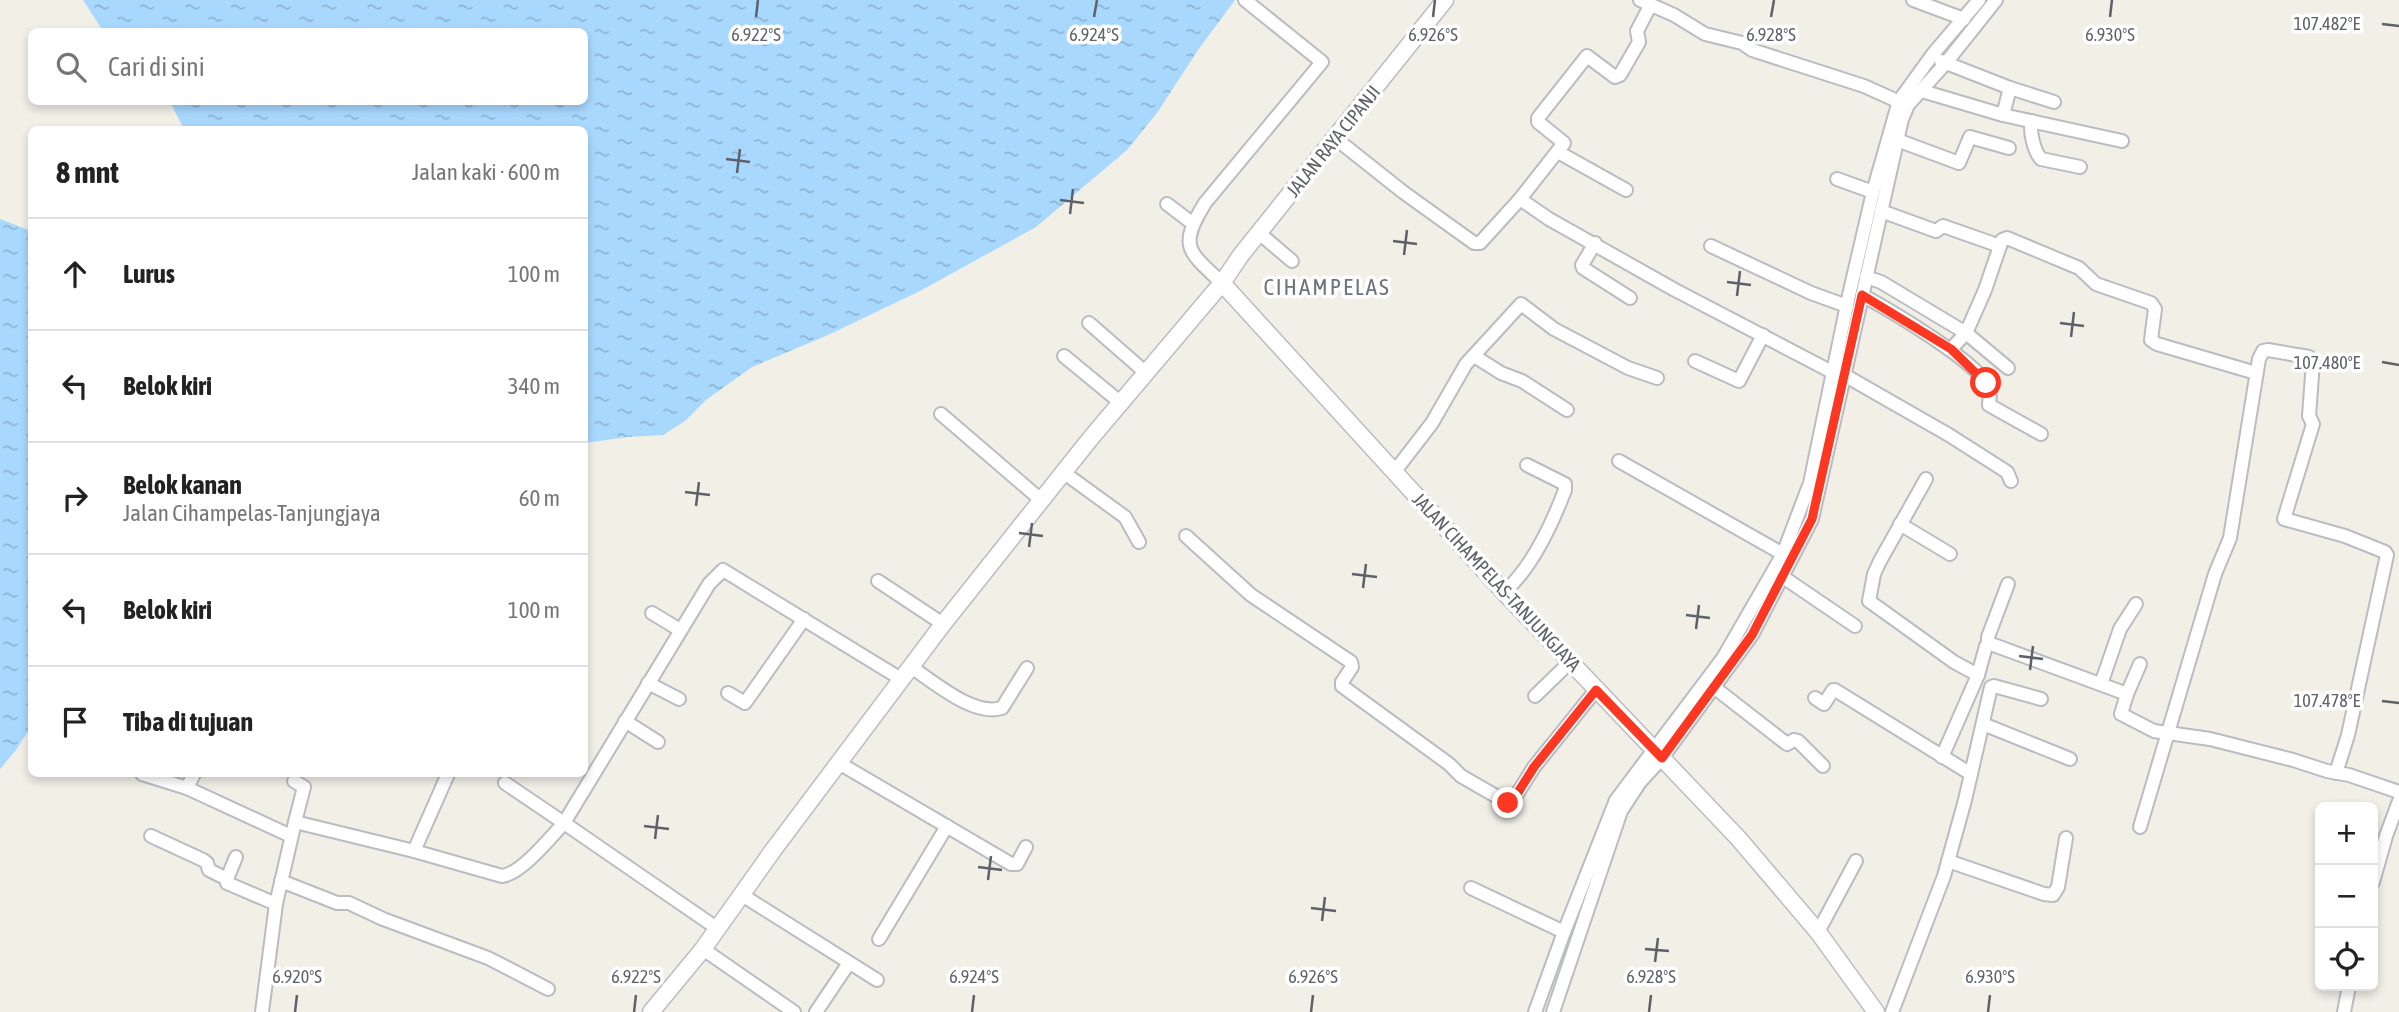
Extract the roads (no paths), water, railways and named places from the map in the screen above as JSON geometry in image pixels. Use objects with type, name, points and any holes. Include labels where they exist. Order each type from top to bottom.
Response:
[{"type":"main road","name":"JALAN RAYA CIPANJI","points":[[650,1012],[703,949],[943,624],[1063,472],[1222,283],[1445,0]]},
{"type":"main road","name":"JALAN CIHAMPELAS-TANJUNGJAYA","points":[[1222,283],[1504,592],[1760,864],[1818,932],[1876,1012]]},
{"type":"street","points":[[1222,283],[1191,252],[1189,243],[1192,223],[1205,203],[1320,61],[1245,0]]},
{"type":"street","points":[[1913,0],[1964,19]]},
{"type":"street","points":[[1535,1012],[1557,975],[1620,811],[1707,682],[1747,631],[1783,577],[1806,517],[1838,372],[1847,306],[1873,192],[1903,103],[1933,54],[1979,0]]},
{"type":"street","points":[[1838,372],[1862,295],[1903,103],[1922,91],[1996,0]]},
{"type":"street","points":[[1335,138],[1403,192],[1476,243],[1482,242],[1520,199],[1564,141],[1538,122],[1538,118],[1587,56],[1615,77],[1620,75],[1639,42],[1637,31],[1645,3],[1674,15],[1705,34],[1742,43],[1752,50],[1864,86],[1903,103]]},
{"type":"street","points":[[1933,54],[1945,64],[2010,89],[2054,102]]},
{"type":"street","points":[[2003,115],[2010,89]]},
{"type":"street","points":[[1922,91],[2003,115],[2122,141]]},
{"type":"street","points":[[2032,121],[2030,129],[2037,155],[2041,159],[2080,167]]},
{"type":"street","points":[[1896,140],[1959,163],[1970,137],[2009,148]]},
{"type":"street","points":[[1558,152],[1626,190]]},
{"type":"street","points":[[1837,179],[1873,192]]},
{"type":"street","points":[[1520,199],[1549,219],[1675,290],[1838,372],[2007,472],[2011,481]]},
{"type":"street","points":[[1167,204],[1192,223]]},
{"type":"street","points":[[1881,211],[1936,231],[1943,226],[2000,246]]},
{"type":"street","points":[[1259,233],[1292,261]]},
{"type":"street","points":[[1951,349],[1966,333],[1985,290],[2002,240],[2007,237],[2079,268],[2096,284],[2151,303],[2155,309],[2151,340],[2157,344],[2256,373]]},
{"type":"street","points":[[1595,243],[1582,265],[1583,268],[1630,298]]},
{"type":"street","points":[[1710,246],[1811,293],[1847,306]]},
{"type":"street","points":[[1866,277],[1881,282],[1966,333],[2008,368]]},
{"type":"street","points":[[1862,295],[1951,349],[1986,383],[1990,392],[1989,405],[2040,434]]},
{"type":"street","points":[[1395,471],[1432,423],[1466,364],[1521,304],[1554,329],[1628,368],[1657,378]]},
{"type":"street","points":[[1089,323],[1145,372]]},
{"type":"street","points":[[1695,361],[1740,381],[1763,335]]},
{"type":"street","points":[[2140,827],[2215,574],[2230,538],[2256,373],[2263,351],[2268,349],[2309,357],[2313,362],[2309,416],[2313,424],[2284,519],[2345,536],[2387,555],[2348,735],[2336,773]]},
{"type":"street","points":[[1064,356],[1121,403]]},
{"type":"street","points":[[1474,356],[1501,373],[1522,380],[1567,410]]},
{"type":"street","points":[[941,414],[1041,500]]},
{"type":"street","points":[[1619,461],[1783,554]]},
{"type":"street","points":[[1504,592],[1529,563],[1565,490],[1565,484],[1527,465]]},
{"type":"street","points":[[1063,472],[1125,517],[1139,542]]},
{"type":"street","points":[[1926,479],[1874,574],[1869,601],[1954,662],[1978,675]]},
{"type":"street","points":[[1553,1012],[1564,932],[1616,800],[1715,688],[1747,631],[1783,554],[1806,517]]},
{"type":"street","points":[[1900,524],[1950,554]]},
{"type":"street","points":[[1186,536],[1251,595],[1351,663],[1352,667],[1342,686],[1449,764],[1461,776],[1508,803],[1512,802],[1534,767],[1596,690]]},
{"type":"street","points":[[295,822],[414,851],[496,875],[505,876],[515,871],[564,823],[680,630],[714,576],[723,570],[804,619],[972,706],[990,710],[1002,708],[1027,668]]},
{"type":"street","points":[[1783,577],[1856,626]]},
{"type":"street","points":[[878,581],[943,624]]},
{"type":"street","points":[[1942,757],[1978,675],[1988,636],[2008,584]]},
{"type":"street","points":[[2101,684],[2120,629],[2136,604]]},
{"type":"street","points":[[652,613],[680,630]]},
{"type":"street","points":[[728,692],[745,702],[804,619]]},
{"type":"street","points":[[1988,644],[2127,694]]},
{"type":"street","points":[[1535,696],[1570,662]]},
{"type":"street","points":[[2140,664],[2120,714],[2154,731],[2210,739],[2399,792]]},
{"type":"street","points":[[648,683],[679,699]]},
{"type":"street","points":[[1892,1012],[1948,862],[1992,686],[2041,699]]},
{"type":"street","points":[[1715,688],[1787,744],[1798,741],[1823,765]]},
{"type":"street","points":[[1815,698],[1824,704],[1835,690],[1971,774]]},
{"type":"street","points":[[625,721],[658,741]]},
{"type":"street","points":[[1983,724],[2070,759]]},
{"type":"street","points":[[839,763],[1013,865],[1017,864],[1026,847]]},
{"type":"street","points":[[152,777],[187,788],[291,836]]},
{"type":"street","points":[[187,788],[192,777]]},
{"type":"street","points":[[414,851],[447,777]]},
{"type":"street","points":[[262,1012],[276,904],[304,787],[293,781]]},
{"type":"street","points":[[505,783],[718,929]]},
{"type":"street","points":[[2378,865],[2399,801]]},
{"type":"street","points":[[878,939],[947,826]]},
{"type":"street","points":[[151,836],[203,860],[209,870],[227,878]]},
{"type":"street","points":[[1948,862],[2053,895],[2058,887],[2066,838]]},
{"type":"street","points":[[236,857],[227,883],[276,904]]},
{"type":"street","points":[[1818,932],[1856,861]]},
{"type":"street","points":[[281,881],[337,903],[347,902],[416,932],[488,958],[548,989]]},
{"type":"street","points":[[1471,888],[1564,932]]},
{"type":"street","points":[[742,895],[877,980]]},
{"type":"street","points":[[703,949],[794,1012]]},
{"type":"street","points":[[816,1012],[849,964]]},
{"type":"street","points":[[2344,1012],[2348,991]]},
{"type":"water","points":[[83,0],[1235,0],[1157,113],[1127,150],[1036,227],[920,291],[828,335],[752,367],[706,400],[685,421],[663,435],[588,443],[588,126],[182,126],[172,105],[588,105],[588,28],[101,28]]},
{"type":"water","points":[[0,219],[28,230],[28,731],[0,769]]},
{"type":"district","name":"CIHAMPELAS","points":[[1327,287]]}]
